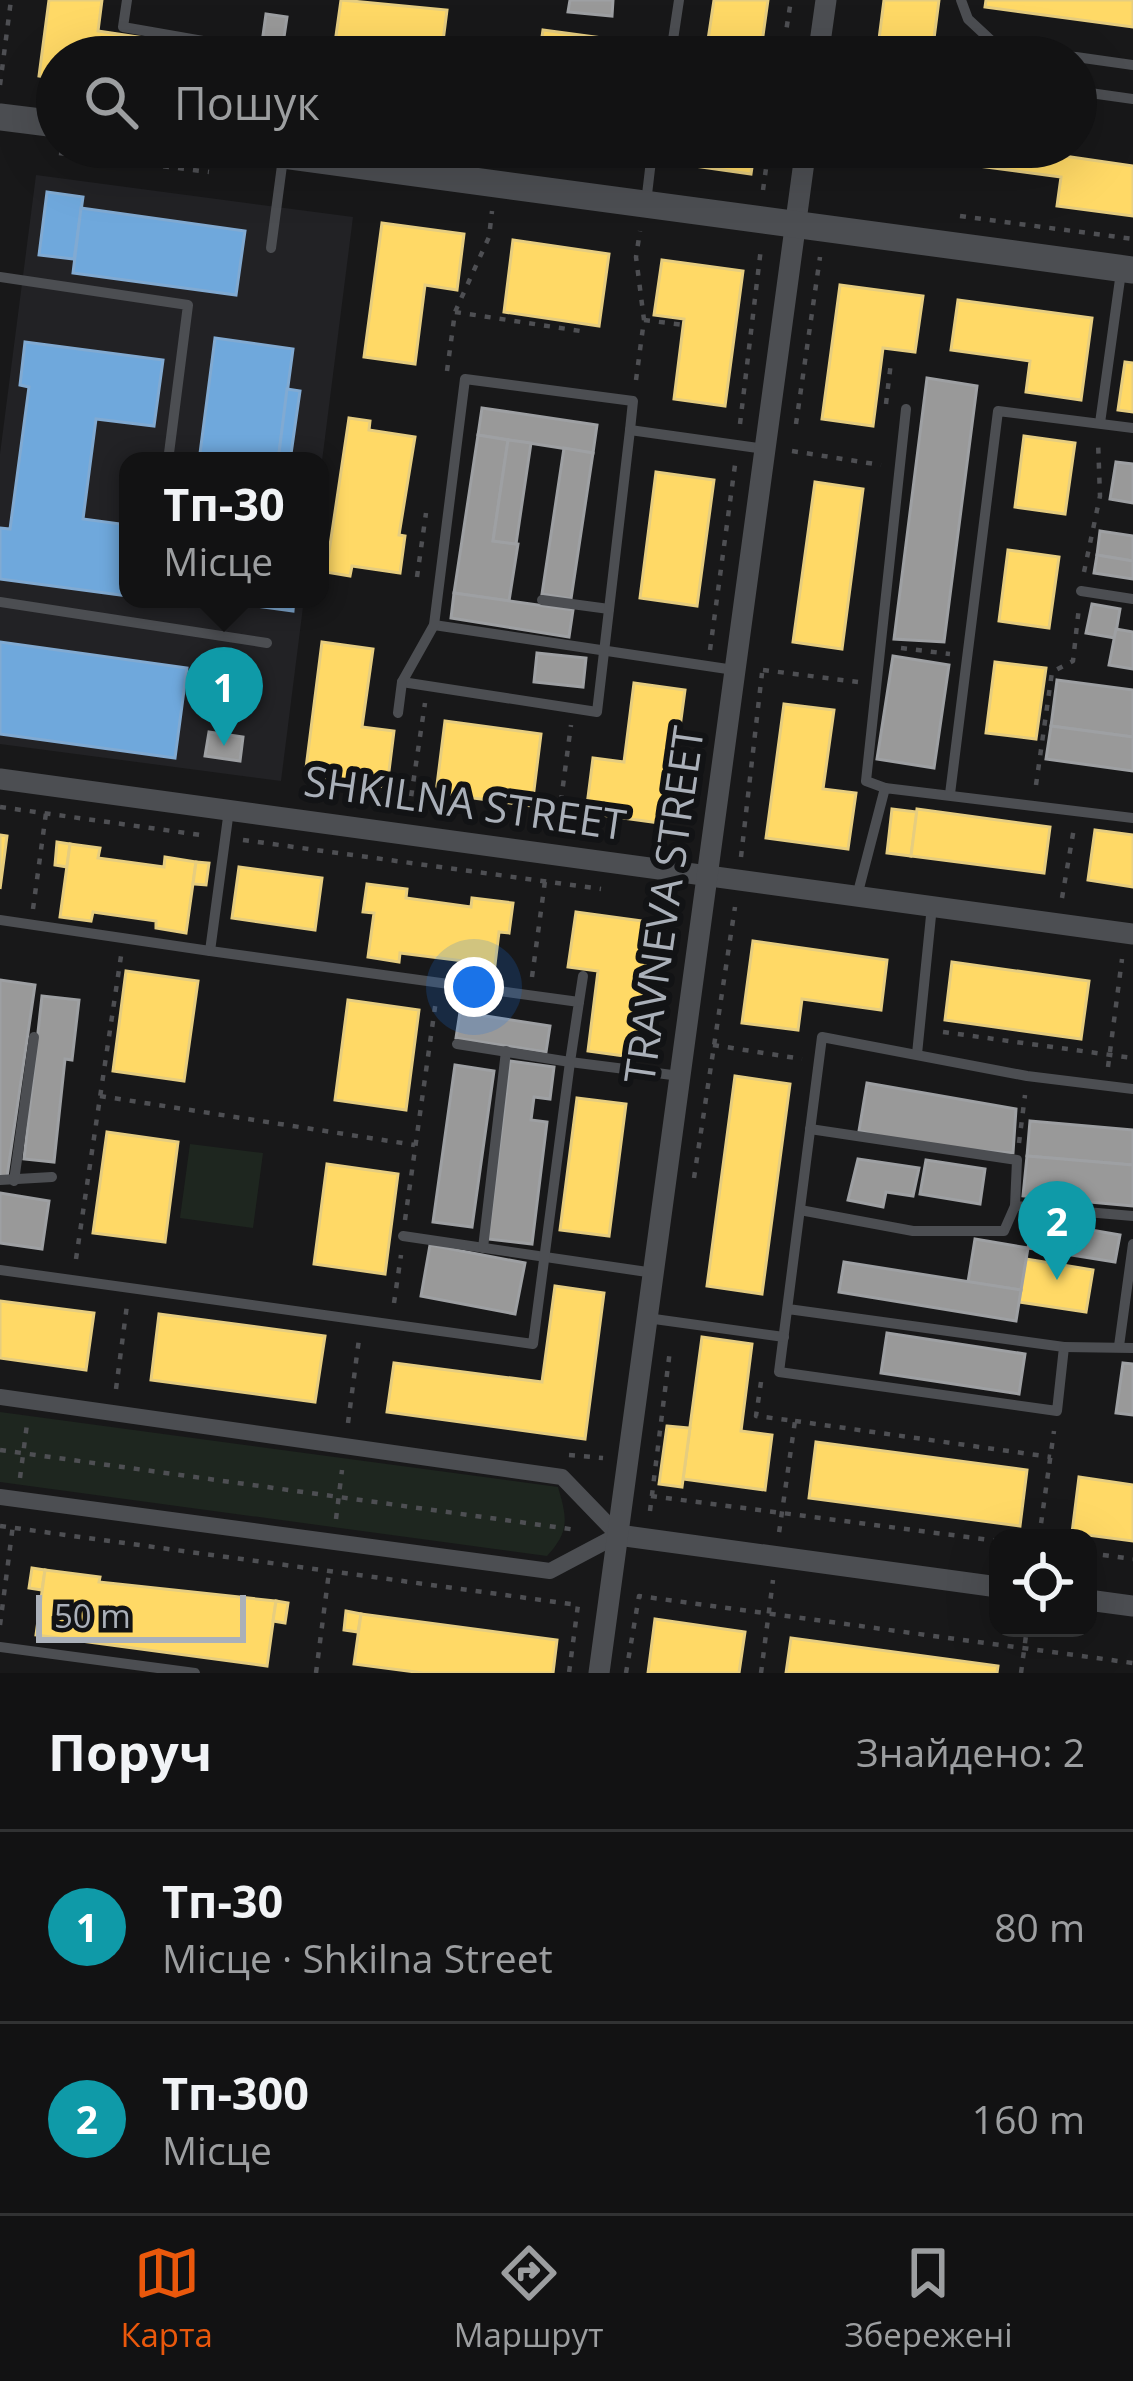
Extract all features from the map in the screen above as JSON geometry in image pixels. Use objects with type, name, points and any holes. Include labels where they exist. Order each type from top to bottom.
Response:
[{"type":"street","points":[[821,36],[826,0]]},
{"type":"street","points":[[0,116],[36,121]]},
{"type":"street","points":[[380,168],[1127,270]]},
{"type":"street","name":"TRAVNEVA STREET","points":[[599,1673],[803,168]]},
{"type":"street","name":"SHKILNA STREET","points":[[0,779],[1133,934]]},
{"type":"street","points":[[0,1396],[562,1477],[618,1535]]},
{"type":"street","points":[[0,1497],[550,1571],[618,1535],[989,1586]]},
{"type":"street","points":[[1097,1601],[1133,1606]]},
{"type":"lane","points":[[127,0],[123,27],[174,36]]},
{"type":"lane","points":[[674,36],[679,0]]},
{"type":"lane","points":[[961,0],[968,19],[982,36]]},
{"type":"lane","points":[[1097,60],[1133,65]]},
{"type":"lane","points":[[1097,95],[1133,99]]},
{"type":"lane","points":[[272,248],[282,168]]},
{"type":"lane","points":[[454,178],[455,168]]},
{"type":"lane","points":[[646,205],[650,168]]},
{"type":"lane","points":[[1100,423],[1127,270]]},
{"type":"lane","points":[[0,277],[188,304],[169,452]]},
{"type":"lane","points":[[398,713],[402,682],[434,625],[465,379],[633,400],[596,712],[402,682]]},
{"type":"lane","points":[[906,409],[872,684],[866,781],[885,788],[1133,818]]},
{"type":"lane","points":[[950,794],[998,411],[1133,428]]},
{"type":"lane","points":[[630,430],[765,449]]},
{"type":"lane","points":[[1081,591],[1133,599]]},
{"type":"lane","points":[[542,600],[608,609]]},
{"type":"lane","points":[[0,602],[267,643]]},
{"type":"lane","points":[[434,625],[735,670]]},
{"type":"lane","points":[[857,896],[885,788]]},
{"type":"lane","points":[[211,951],[229,810]]},
{"type":"lane","points":[[917,1054],[932,906]]},
{"type":"lane","points":[[0,920],[579,1002]]},
{"type":"lane","points":[[0,1270],[533,1344],[583,976]]},
{"type":"lane","points":[[34,1037],[7,1180],[52,1177]]},
{"type":"lane","points":[[1064,1347],[1057,1411],[779,1372],[822,1037],[1028,1076],[1133,1089]]},
{"type":"lane","points":[[457,1044],[680,1076]]},
{"type":"lane","points":[[483,1248],[506,1051]]},
{"type":"lane","points":[[800,1210],[913,1231],[1004,1232],[1015,1206],[1017,1160],[810,1129]]},
{"type":"lane","points":[[1015,1206],[1133,1216]]},
{"type":"lane","points":[[403,1236],[653,1273]]},
{"type":"lane","points":[[1119,1346],[1133,1244]]},
{"type":"lane","points":[[788,1310],[1064,1347],[1133,1348]]},
{"type":"lane","points":[[647,1318],[784,1336]]},
{"type":"lane","points":[[0,1647],[120,1668],[196,1673]]},
{"type":"path","points":[[0,86],[11,0]]},
{"type":"path","points":[[785,36],[791,0]]},
{"type":"path","points":[[762,194],[766,168]]},
{"type":"path","points":[[492,211],[513,214]]},
{"type":"path","points":[[945,214],[1133,239]]},
{"type":"path","points":[[633,400],[644,320],[636,257],[640,231],[660,234]]},
{"type":"path","points":[[708,666],[764,248],[743,245]]},
{"type":"path","points":[[455,312],[586,332]]},
{"type":"path","points":[[644,320],[683,325]]},
{"type":"path","points":[[1034,805],[1052,672],[1073,661],[1100,496],[1100,423]]},
{"type":"path","points":[[792,451],[900,468]]},
{"type":"path","points":[[877,644],[967,656]]},
{"type":"path","points":[[763,670],[872,684]]},
{"type":"path","points":[[428,686],[409,812],[430,814]]},
{"type":"path","points":[[574,707],[556,831],[578,834]]},
{"type":"path","points":[[0,807],[611,890]]},
{"type":"path","points":[[1062,898],[1077,811]]},
{"type":"path","points":[[31,924],[46,814]]},
{"type":"path","points":[[530,994],[545,881]]},
{"type":"path","points":[[694,1179],[733,906],[754,909]]},
{"type":"path","points":[[73,1280],[124,938]]},
{"type":"path","points":[[1106,1086],[1122,959],[1133,961]]},
{"type":"path","points":[[391,1324],[438,982]]},
{"type":"path","points":[[943,1031],[1133,1058]]},
{"type":"path","points":[[713,1045],[819,1062]]},
{"type":"path","points":[[1017,1160],[1028,1076]]},
{"type":"path","points":[[100,1096],[416,1145]]},
{"type":"path","points":[[113,1413],[130,1288]]},
{"type":"path","points":[[650,1511],[674,1320]]},
{"type":"path","points":[[779,1372],[764,1369],[756,1415],[1051,1457]]},
{"type":"path","points":[[1040,1529],[1057,1411]]},
{"type":"path","points":[[761,1673],[794,1421]]},
{"type":"path","points":[[556,1454],[603,1460],[606,1438]]},
{"type":"path","points":[[0,1450],[618,1535]]},
{"type":"path","points":[[651,1496],[989,1540]]},
{"type":"path","points":[[0,1526],[578,1605],[569,1673]]},
{"type":"path","points":[[316,1673],[333,1542]]},
{"type":"path","points":[[1097,1554],[1133,1559]]},
{"type":"path","points":[[626,1673],[639,1596],[1133,1663]]},
{"type":"path","points":[[1021,1673],[1026,1637]]},
{"type":"shaded area","points":[[36,175],[353,217],[323,452],[119,452],[119,608],[303,608],[281,781],[0,744],[0,454]]},
{"type":"shaded area","points":[[190,1144],[263,1153],[253,1228],[180,1218]]},
{"type":"shaded area","points":[[0,1412],[558,1487],[565,1516],[563,1531],[547,1556],[0,1482]]},
{"type":"building: Житло","points":[[49,0],[102,0],[98,31],[131,36],[44,36]]},
{"type":"building: Житло","points":[[341,0],[447,10],[444,36],[336,36]]},
{"type":"building: Житло","points":[[714,0],[768,0],[763,36],[709,36]]},
{"type":"building: Житло","points":[[884,0],[939,0],[934,36],[879,36]]},
{"type":"building: Житло","points":[[986,0],[1133,0],[1133,27],[985,7]]},
{"type":"building: Житло","points":[[543,30],[588,36],[542,36]]},
{"type":"building: Житло","points":[[1097,161],[1133,166],[1133,216],[1057,206],[1061,177],[993,168],[1097,168]]},
{"type":"building: Житло","points":[[708,168],[752,168],[751,174]]},
{"type":"building: Житло","points":[[382,223],[464,234],[457,290],[425,285],[415,364],[364,357]]},
{"type":"building: Житло","points":[[513,240],[609,254],[599,326],[504,312]]},
{"type":"building: Житло","points":[[662,260],[743,271],[725,406],[674,399],[684,319],[654,315]]},
{"type":"building: Житло","points":[[840,285],[923,296],[915,352],[883,348],[873,426],[822,419]]},
{"type":"building: Житло","points":[[958,300],[1092,318],[1081,400],[1026,392],[1030,361],[951,350]]},
{"type":"building: Житло","points":[[1125,362],[1133,363],[1133,412],[1118,410]]},
{"type":"building: Житло","points":[[349,418],[370,421],[369,430],[415,437],[399,535],[405,536],[400,573],[352,566],[350,576],[329,572]]},
{"type":"building: Житло","points":[[1024,436],[1075,443],[1065,514],[1015,507]]},
{"type":"building: Житло","points":[[656,472],[714,480],[697,606],[640,598]]},
{"type":"building: Житло","points":[[815,482],[863,489],[842,649],[793,642]]},
{"type":"building: Житло","points":[[1008,550],[1059,557],[1049,628],[999,621]]},
{"type":"building: Житло","points":[[322,642],[373,649],[362,727],[394,731],[387,787],[305,776]]},
{"type":"building: Житло","points":[[995,662],[1046,668],[1036,739],[986,733]]},
{"type":"building: Житло","points":[[634,683],[685,690],[667,824],[586,813],[593,758],[624,762]]},
{"type":"building: Житло","points":[[784,704],[834,710],[823,789],[856,793],[848,849],[766,838]]},
{"type":"building: Житло","points":[[445,721],[541,734],[532,806],[436,793]]},
{"type":"building: Житло","points":[[892,809],[917,812],[911,856],[887,853]]},
{"type":"building: Житло","points":[[917,809],[1050,827],[1044,873],[911,856]]},
{"type":"building: Житло","points":[[1095,830],[1133,835],[1133,887],[1088,880]]},
{"type":"building: Житло","points":[[0,835],[7,836],[0,889]]},
{"type":"building: Житло","points":[[57,842],[70,844],[67,867],[55,865]]},
{"type":"building: Житло","points":[[70,844],[100,848],[98,858],[164,867],[165,857],[196,862],[186,933],[156,928],[156,921],[93,912],[91,921],[60,917]]},
{"type":"building: Житло","points":[[196,862],[209,863],[206,885],[193,884]]},
{"type":"building: Житло","points":[[239,867],[322,878],[315,930],[232,918]]},
{"type":"building: Житло","points":[[367,884],[407,889],[406,898],[471,907],[472,898],[513,903],[509,933],[499,932],[494,973],[463,968],[464,961],[400,953],[399,962],[368,957],[374,913],[363,912]]},
{"type":"building: Житло","points":[[576,912],[657,923],[639,1058],[588,1051],[598,971],[568,967]]},
{"type":"building: Житло","points":[[753,941],[887,960],[881,1010],[802,999],[798,1030],[742,1023]]},
{"type":"building: Житло","points":[[952,962],[1089,981],[1081,1039],[945,1020]]},
{"type":"building: Житло","points":[[126,971],[198,981],[184,1081],[113,1071]]},
{"type":"building: Житло","points":[[348,1000],[419,1010],[406,1110],[335,1100]]},
{"type":"building: Житло","points":[[735,1076],[790,1084],[762,1294],[707,1286]]},
{"type":"building: Житло","points":[[577,1098],[626,1104],[609,1236],[560,1230]]},
{"type":"building: Житло","points":[[107,1132],[178,1142],[165,1242],[93,1233]]},
{"type":"building: Житло","points":[[327,1164],[398,1174],[385,1274],[314,1264]]},
{"type":"building: Житло","points":[[1026,1259],[1093,1270],[1086,1312],[1019,1302]]},
{"type":"building: Житло","points":[[555,1286],[604,1293],[585,1439],[387,1412],[394,1363],[542,1382]]},
{"type":"building: Житло","points":[[0,1301],[94,1313],[86,1370],[0,1358]]},
{"type":"building: Житло","points":[[159,1314],[325,1336],[315,1402],[151,1380]]},
{"type":"building: Житло","points":[[702,1337],[752,1344],[741,1431],[772,1435],[765,1490],[683,1479]]},
{"type":"building: Житло","points":[[667,1426],[690,1428],[682,1487],[659,1484]]},
{"type":"building: Житло","points":[[816,1442],[1027,1470],[1020,1526],[809,1498]]},
{"type":"building: Житло","points":[[1079,1477],[1133,1485],[1133,1541],[1097,1536],[1097,1529],[1072,1529]]},
{"type":"building: Житло","points":[[32,1568],[45,1570],[42,1590],[29,1588]]},
{"type":"building: Житло","points":[[45,1570],[100,1577],[99,1582],[276,1601],[267,1666],[36,1635]]},
{"type":"building: Житло","points":[[276,1601],[288,1603],[285,1623],[273,1621]]},
{"type":"building: Житло","points":[[346,1611],[361,1614],[358,1632],[344,1630]]},
{"type":"building: Житло","points":[[361,1614],[557,1640],[553,1673],[423,1673],[354,1664]]},
{"type":"building: Житло","points":[[655,1619],[745,1632],[739,1673],[648,1673]]},
{"type":"building: Житло","points":[[791,1638],[998,1666],[997,1673],[786,1673]]},
{"type":"building: Школи","points":[[47,192],[83,197],[74,259],[39,255]]},
{"type":"building: Школи","points":[[81,208],[245,231],[236,295],[73,273]]},
{"type":"building: Школи","points":[[215,338],[293,349],[279,452],[200,452]]},
{"type":"building: Школи","points":[[25,342],[163,360],[154,426],[96,419],[83,519],[119,524],[119,595],[0,579],[0,528],[10,529],[29,387],[20,385]]},
{"type":"building: Школи","points":[[287,389],[300,391],[291,452],[279,452]]},
{"type":"building: Школи","points":[[0,642],[187,668],[175,758],[0,734]]},
{"type":"building: Промзона","points":[[570,0],[613,0],[612,16],[568,12]]},
{"type":"building: Промзона","points":[[266,14],[287,17],[284,36],[263,36]]},
{"type":"building: Промзона","points":[[927,378],[977,386],[944,642],[894,639]]},
{"type":"building: Промзона","points":[[482,408],[597,425],[593,453],[478,435]]},
{"type":"building: Промзона","points":[[478,435],[508,440],[493,541],[518,544],[509,601],[454,593]]},
{"type":"building: Промзона","points":[[508,440],[531,443],[516,544],[493,541]]},
{"type":"building: Промзона","points":[[564,448],[593,453],[571,599],[542,594]]},
{"type":"building: Промзона","points":[[1116,462],[1133,464],[1133,503],[1110,499]]},
{"type":"building: Промзона","points":[[1100,531],[1133,536],[1133,561],[1097,555]]},
{"type":"building: Промзона","points":[[1097,555],[1133,561],[1133,579],[1094,573]]},
{"type":"building: Промзона","points":[[454,593],[573,610],[569,637],[451,618]]},
{"type":"building: Промзона","points":[[1092,604],[1120,609],[1115,638],[1086,633]]},
{"type":"building: Промзона","points":[[1116,629],[1133,632],[1133,669],[1109,665]]},
{"type":"building: Промзона","points":[[537,653],[586,658],[583,687],[534,682]]},
{"type":"building: Промзона","points":[[893,656],[949,665],[934,768],[877,759]]},
{"type":"building: Промзона","points":[[1057,680],[1133,690],[1133,737],[1051,726]]},
{"type":"building: Промзона","points":[[1051,726],[1133,737],[1133,771],[1046,759]]},
{"type":"building: Промзона","points":[[209,732],[243,737],[240,761],[205,756]]},
{"type":"building: Промзона","points":[[0,980],[35,985],[7,1177],[0,1176]]},
{"type":"building: Промзона","points":[[42,996],[79,1000],[72,1060],[65,1059],[54,1162],[24,1159]]},
{"type":"building: Промзона","points":[[460,1012],[550,1026],[546,1052],[456,1038]]},
{"type":"building: Промзона","points":[[510,1061],[554,1067],[550,1099],[534,1097],[531,1120],[547,1122],[532,1244],[488,1239]]},
{"type":"building: Промзона","points":[[455,1065],[494,1071],[472,1227],[433,1222]]},
{"type":"building: Промзона","points":[[867,1083],[1016,1109],[1013,1153],[923,1147],[859,1131]]},
{"type":"building: Промзона","points":[[1030,1121],[1133,1130],[1133,1165],[1027,1156]]},
{"type":"building: Промзона","points":[[1027,1156],[1133,1165],[1133,1206],[1023,1196]]},
{"type":"building: Промзона","points":[[858,1159],[919,1168],[913,1196],[886,1192],[883,1207],[848,1200]]},
{"type":"building: Промзона","points":[[926,1160],[985,1169],[980,1204],[920,1194]]},
{"type":"building: Промзона","points":[[0,1193],[49,1201],[42,1249],[0,1243]]},
{"type":"building: Промзона","points":[[1033,1220],[1120,1235],[1115,1262],[1028,1248]]},
{"type":"building: Промзона","points":[[975,1239],[1028,1248],[1021,1290],[968,1282]]},
{"type":"building: Промзона","points":[[430,1245],[525,1263],[515,1314],[421,1296]]},
{"type":"building: Промзона","points":[[844,1262],[1021,1290],[1016,1321],[839,1292]]},
{"type":"building: Промзона","points":[[887,1333],[1025,1354],[1019,1394],[881,1373]]},
{"type":"building: Промзона","points":[[1123,1363],[1133,1364],[1133,1415],[1116,1413]]},
{"type":"place","name":"Тп-30","points":[[224,746]]},
{"type":"place","name":"Тп-300","points":[[1057,1280]]}]
